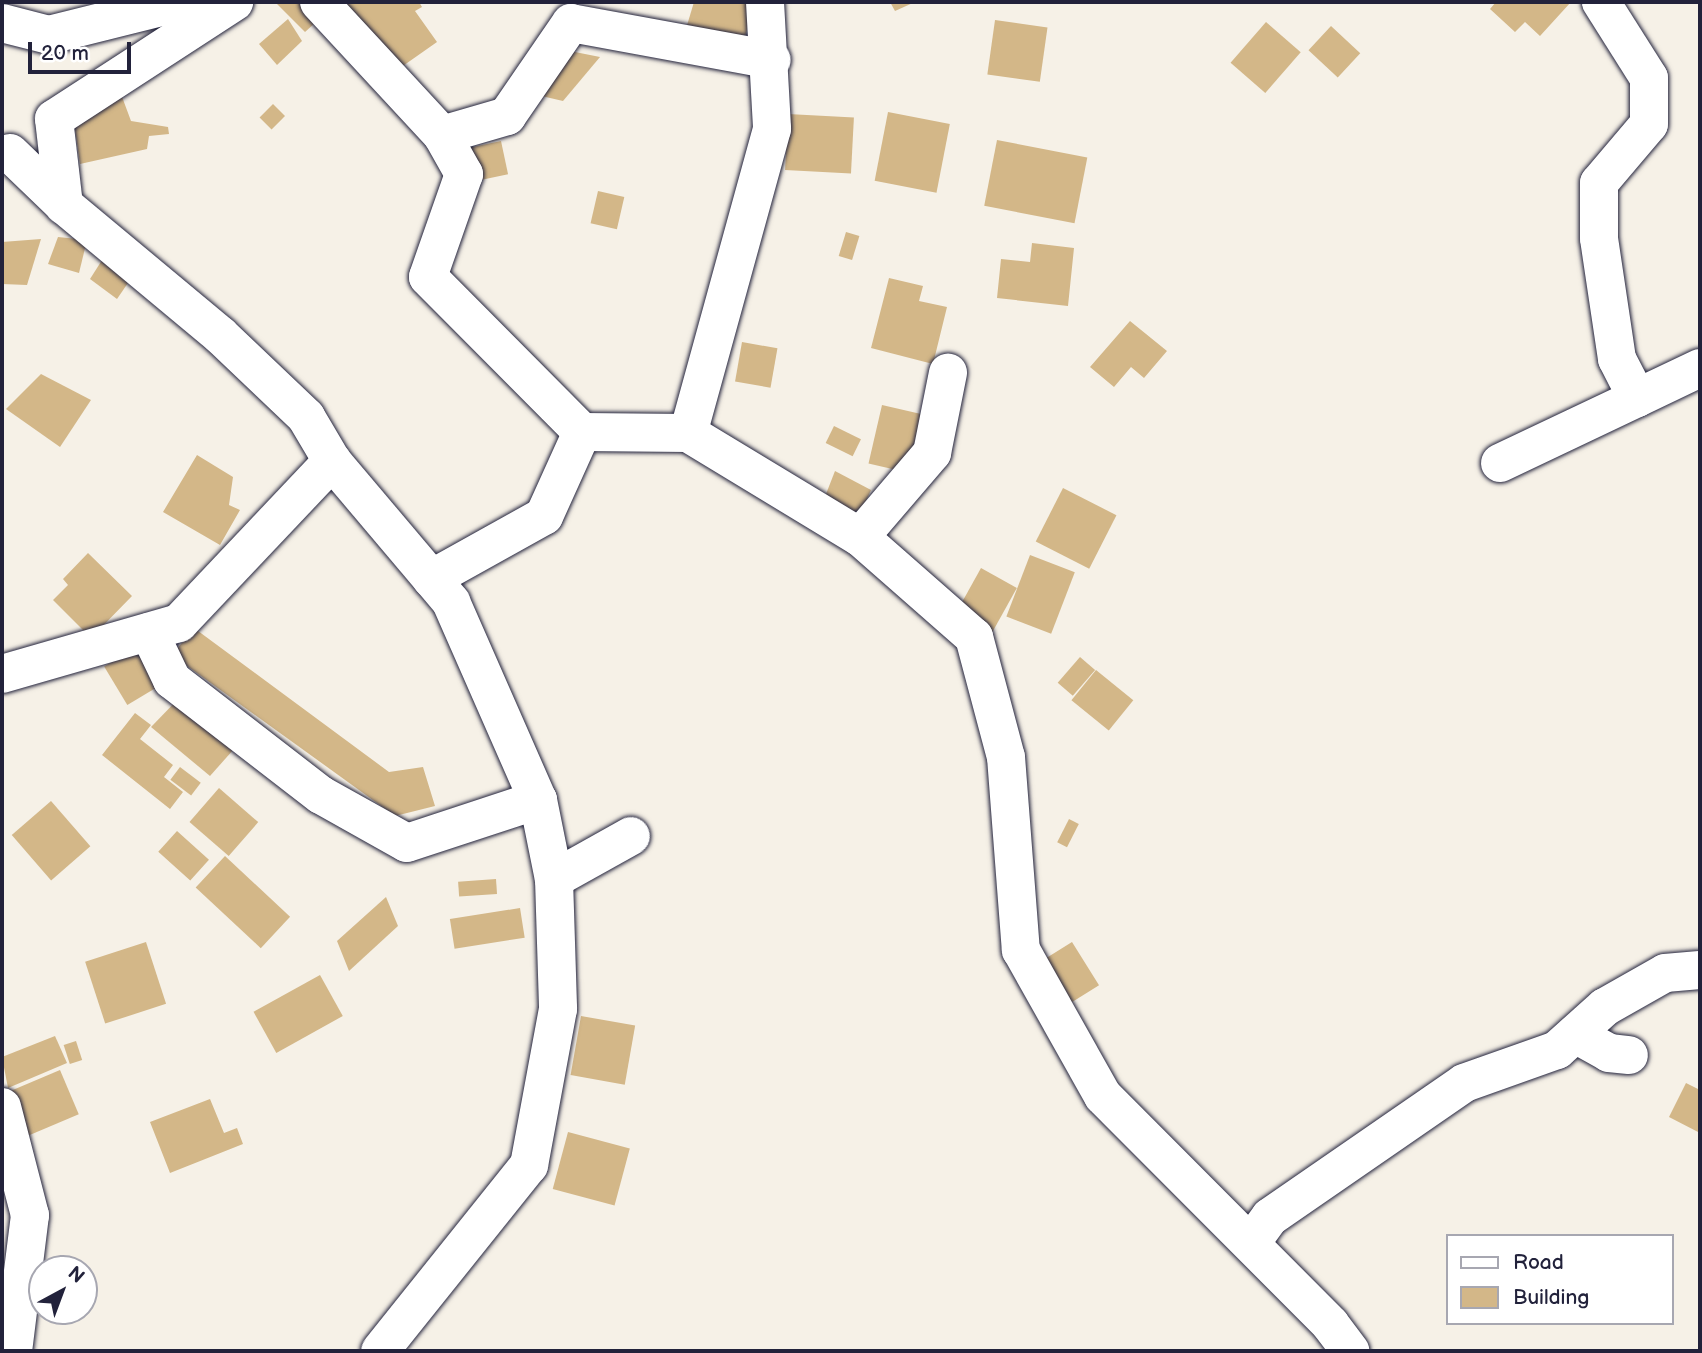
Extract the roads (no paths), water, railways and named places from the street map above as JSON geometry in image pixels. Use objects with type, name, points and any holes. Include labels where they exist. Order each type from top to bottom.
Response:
[{"type":"street","points":[[2,23],[49,35],[181,2]]},
{"type":"street","points":[[234,2],[54,119],[6,155],[220,335],[296,408],[332,461],[451,602],[538,800],[554,880],[558,1009],[529,1165],[456,1263],[380,1351]]},
{"type":"street","points":[[319,2],[442,135],[464,174],[428,277],[582,432],[688,433],[860,537],[974,637],[1006,757],[1021,950],[1103,1096],[1251,1242],[1350,1351]]},
{"type":"street","points":[[688,433],[772,129],[772,60],[765,2]]},
{"type":"street","points":[[1601,2],[1649,78],[1649,124],[1599,183],[1599,238],[1617,359],[1637,398]]},
{"type":"street","points":[[442,135],[507,116],[571,23],[772,60]]},
{"type":"street","points":[[54,119],[64,205]]},
{"type":"street","points":[[1500,463],[1700,368]]},
{"type":"street","points":[[860,537],[932,453],[948,373]]},
{"type":"street","points":[[431,579],[544,516],[582,432]]},
{"type":"street","points":[[2,674],[179,623],[332,461]]},
{"type":"street","points":[[149,632],[172,680],[321,795],[407,843],[538,800]]},
{"type":"street","points":[[554,880],[631,836]]},
{"type":"street","points":[[1251,1242],[1270,1216],[1464,1083],[1557,1051],[1605,1007],[1665,973],[1700,970]]},
{"type":"street","points":[[1575,1034],[1609,1053],[1629,1055]]},
{"type":"street","points":[[2,1107],[30,1215],[13,1351]]}]
